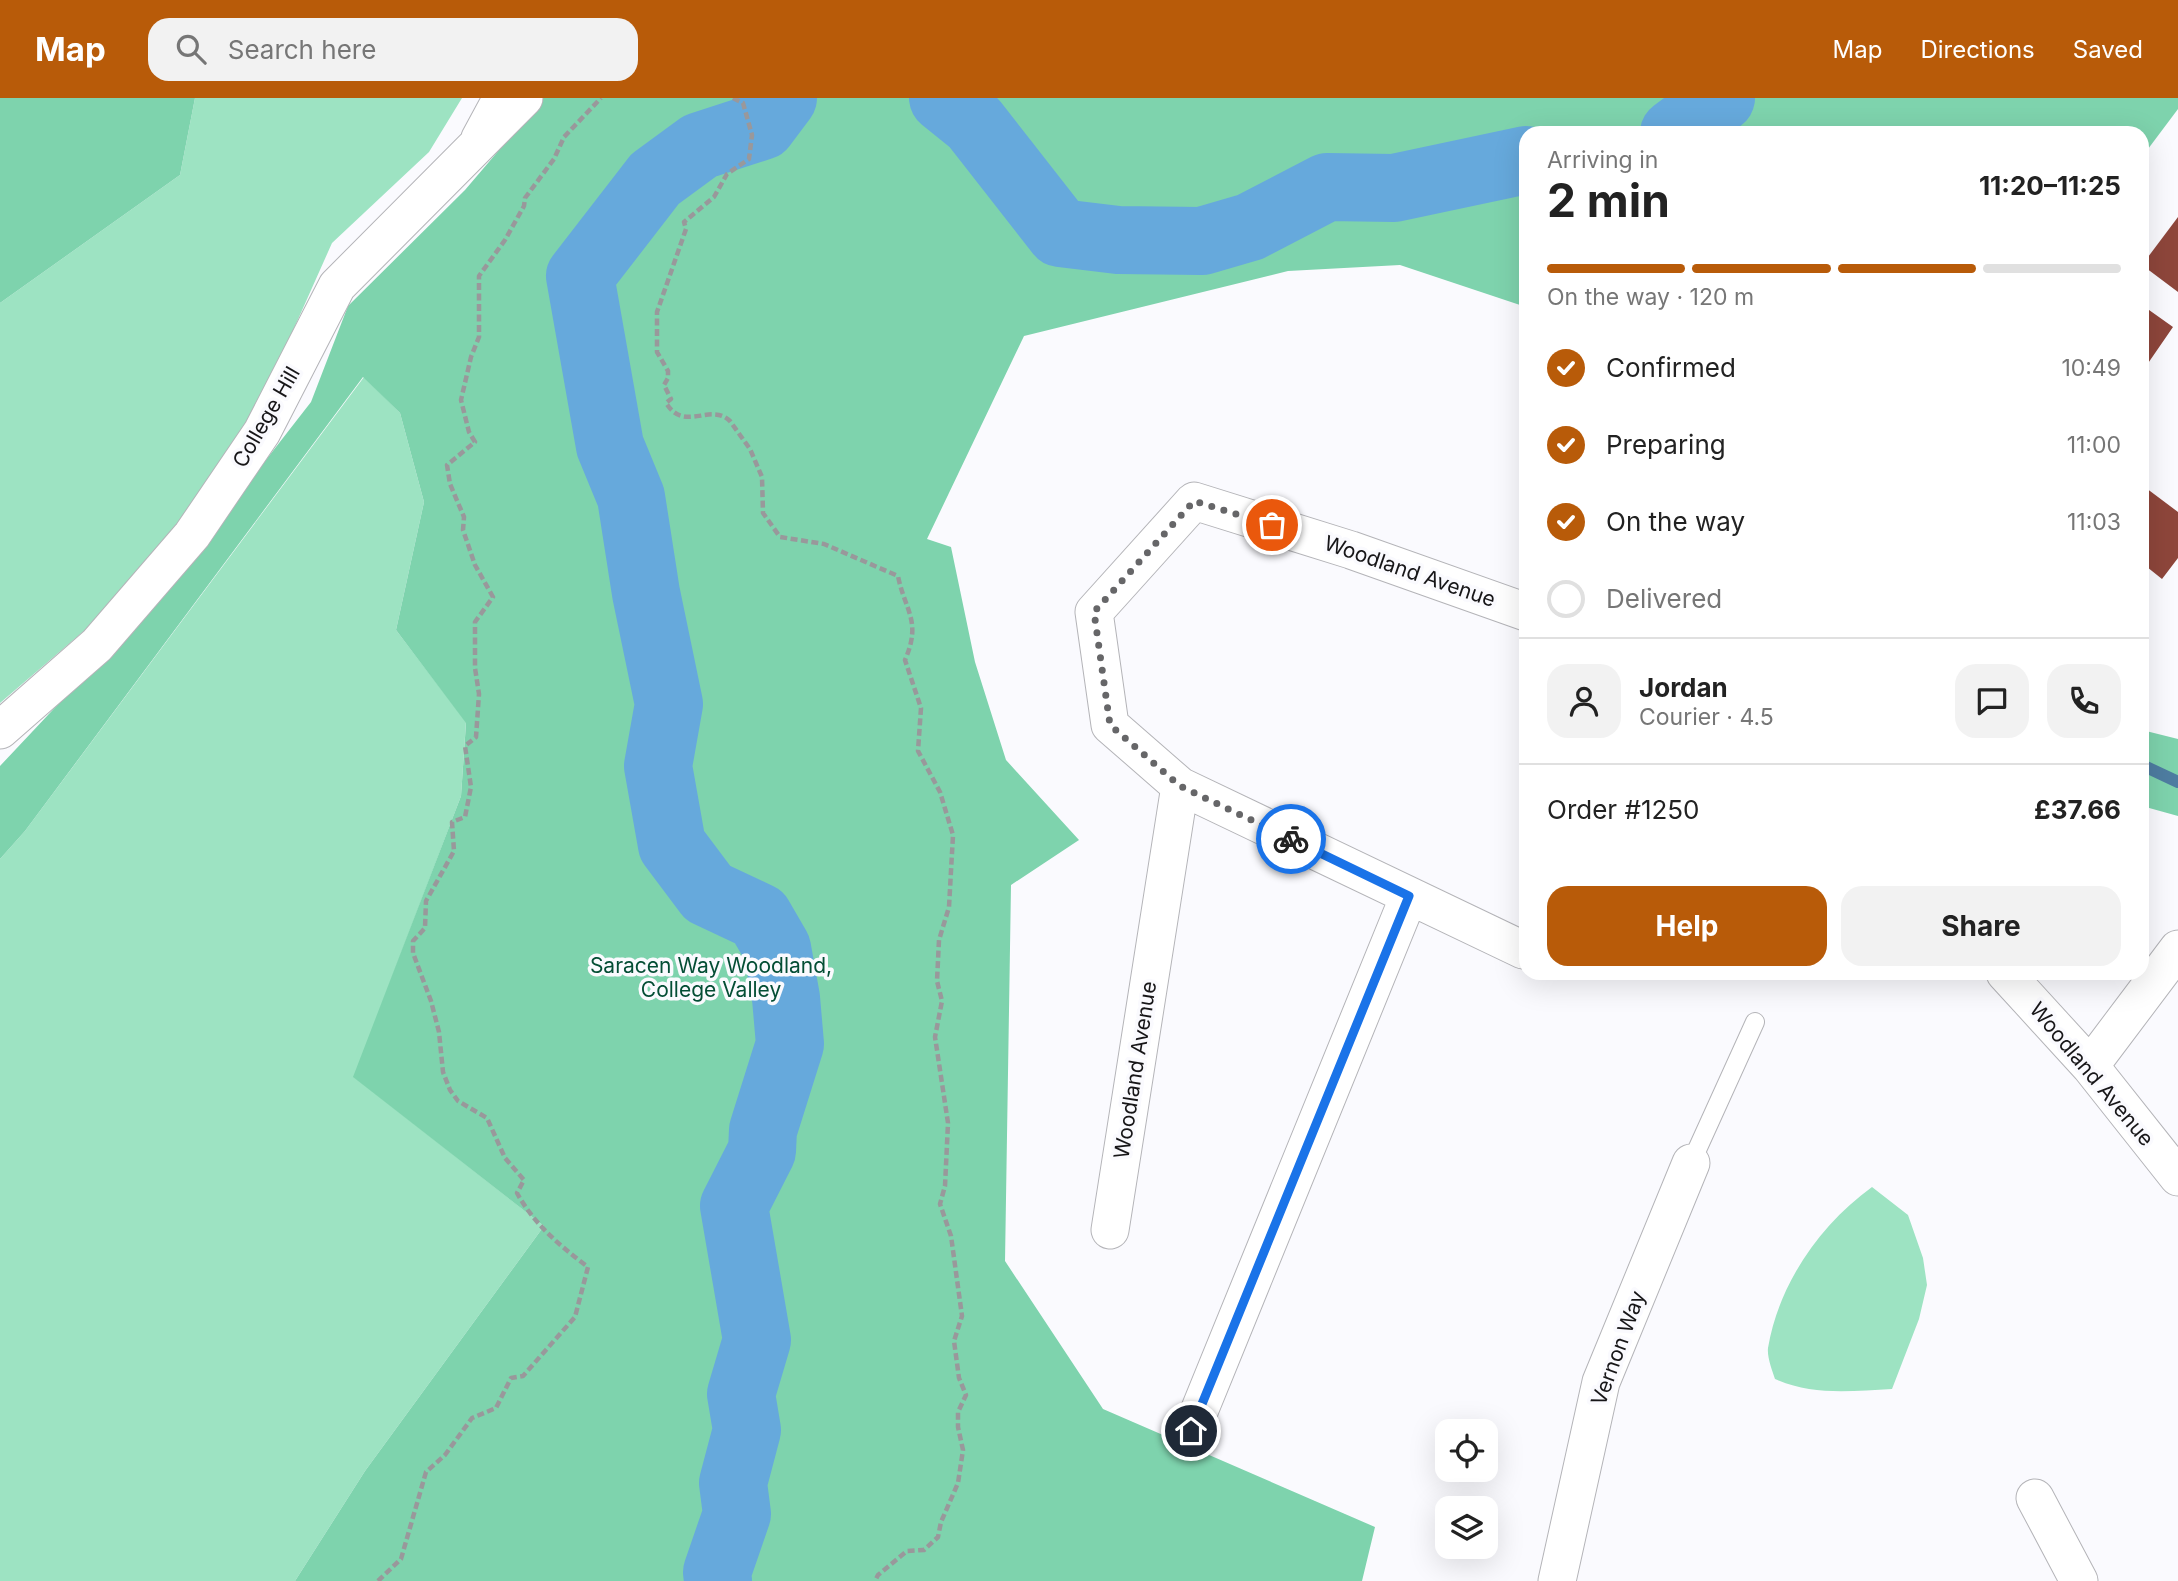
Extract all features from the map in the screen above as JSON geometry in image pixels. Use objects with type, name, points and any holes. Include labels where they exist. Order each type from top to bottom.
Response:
[{"type":"street","name":"College Hill","points":[[0,730],[97,645],[192,535],[262,432],[337,286],[524,98]]},
{"type":"street","name":"Woodland Avenue","points":[[1519,610],[1351,550],[1194,501],[1094,612],[1110,725],[1180,786],[1519,948]]},
{"type":"street","name":"Woodland Avenue","points":[[1110,1230],[1180,786]]},
{"type":"street","points":[[1191,1431],[1409,896]]},
{"type":"street","points":[[2090,1066],[2178,949]]},
{"type":"street","name":"Woodland Avenue","points":[[2011,980],[2090,1066],[2178,1177]]},
{"type":"street","name":"Vernon Way","points":[[1557,1581],[1601,1382],[1691,1163]]},
{"type":"street","points":[[2035,1498],[2079,1581]]},
{"type":"lane","points":[[450,172],[491,98]]},
{"type":"lane","points":[[1691,1163],[1755,1022]]},
{"type":"path","points":[[377,1581],[401,1559],[426,1472],[445,1455],[472,1418],[496,1408],[512,1378],[523,1376],[575,1317],[588,1267],[552,1240],[524,1205],[517,1193],[524,1180],[505,1158],[486,1118],[458,1101],[450,1090],[443,1072],[439,1032],[413,953],[413,941],[425,928],[426,901],[454,851],[452,822],[459,817],[465,817],[471,787],[465,746],[476,737],[479,694],[475,668],[475,622],[493,597],[475,565],[463,530],[464,517],[450,484],[447,466],[475,442],[469,432],[461,400],[471,356],[479,337],[480,276],[505,240],[524,206],[525,198],[554,159],[564,137],[601,98]]},
{"type":"path","points":[[733,98],[743,103],[751,130],[749,159],[727,174],[714,197],[684,222],[686,229],[657,312],[657,352],[668,371],[664,385],[671,399],[667,403],[673,413],[681,418],[718,415],[730,421],[750,449],[762,477],[763,513],[780,537],[824,544],[898,576],[912,619],[913,642],[905,660],[921,708],[918,751],[940,792],[953,835],[950,907],[943,920],[939,940],[937,981],[942,1001],[935,1037],[948,1123],[945,1186],[940,1204],[951,1236],[962,1317],[954,1341],[960,1378],[966,1395],[958,1412],[962,1450],[958,1483],[941,1522],[938,1537],[925,1550],[907,1551],[877,1575],[875,1581]]},
{"type":"green space","points":[[0,98],[195,98],[180,175],[0,303]]},
{"type":"green space","points":[[195,98],[462,98],[429,152],[332,243],[279,362],[192,520],[85,630],[0,703],[0,303],[180,175]]},
{"type":"green space","name":"Saracen Way Woodland, College Valley","points":[[511,98],[2178,98],[2178,109],[2149,148],[2149,126],[1519,126],[1519,305],[1400,265],[1288,271],[1024,336],[927,539],[951,547],[975,662],[1006,760],[1079,840],[1011,885],[1005,1261],[1103,1409],[1375,1527],[1362,1581],[295,1581],[365,1471],[544,1226],[353,1077],[461,796],[466,723],[396,630],[424,502],[400,413],[363,377],[25,831],[0,859],[0,766],[160,596],[311,402],[348,306],[465,190],[511,136]]},
{"type":"green space","points":[[364,377],[400,413],[424,502],[396,630],[466,722],[461,796],[354,1077],[544,1226],[365,1471],[295,1581],[0,1581],[0,859],[25,831]]},
{"type":"green space","points":[[2149,732],[2178,739],[2178,816],[2149,808]]},
{"type":"green space","points":[[1872,1187],[1908,1215],[1923,1258],[1927,1285],[1919,1319],[1892,1389],[1818,1390],[1775,1379],[1768,1348],[1773,1324],[1792,1279],[1805,1257],[1835,1219]]},
{"type":"building","points":[[2178,217],[2178,292],[2149,270],[2149,256]]},
{"type":"building","points":[[2149,310],[2173,327],[2149,362]]},
{"type":"building","points":[[2149,490],[2178,512],[2178,558],[2162,579],[2149,569]]},
{"type":"waterway","points":[[718,1581],[717,1572],[737,1514],[733,1483],[747,1430],[741,1394],[757,1340],[734,1206],[762,1151],[763,1130],[790,1044],[786,998],[777,948],[759,917],[708,893],[672,845],[658,766],[669,704],[646,593],[631,497],[610,446],[580,276],[655,179],[700,146],[762,126],[783,98]]},
{"type":"waterway","points":[[943,98],[974,123],[1060,233],[1118,240],[1202,241],[1250,227],[1327,187],[1394,188],[1519,161]]},
{"type":"waterway","points":[[1683,126],[1721,98]]},
{"type":"waterway","points":[[2149,768],[2178,782]]},
{"type":"way so far","points":[[1272,525],[1194,501],[1094,612],[1110,725],[1180,786],[1291,839]]},
{"type":"route","points":[[1191,1431],[1409,896],[1291,839]]}]
